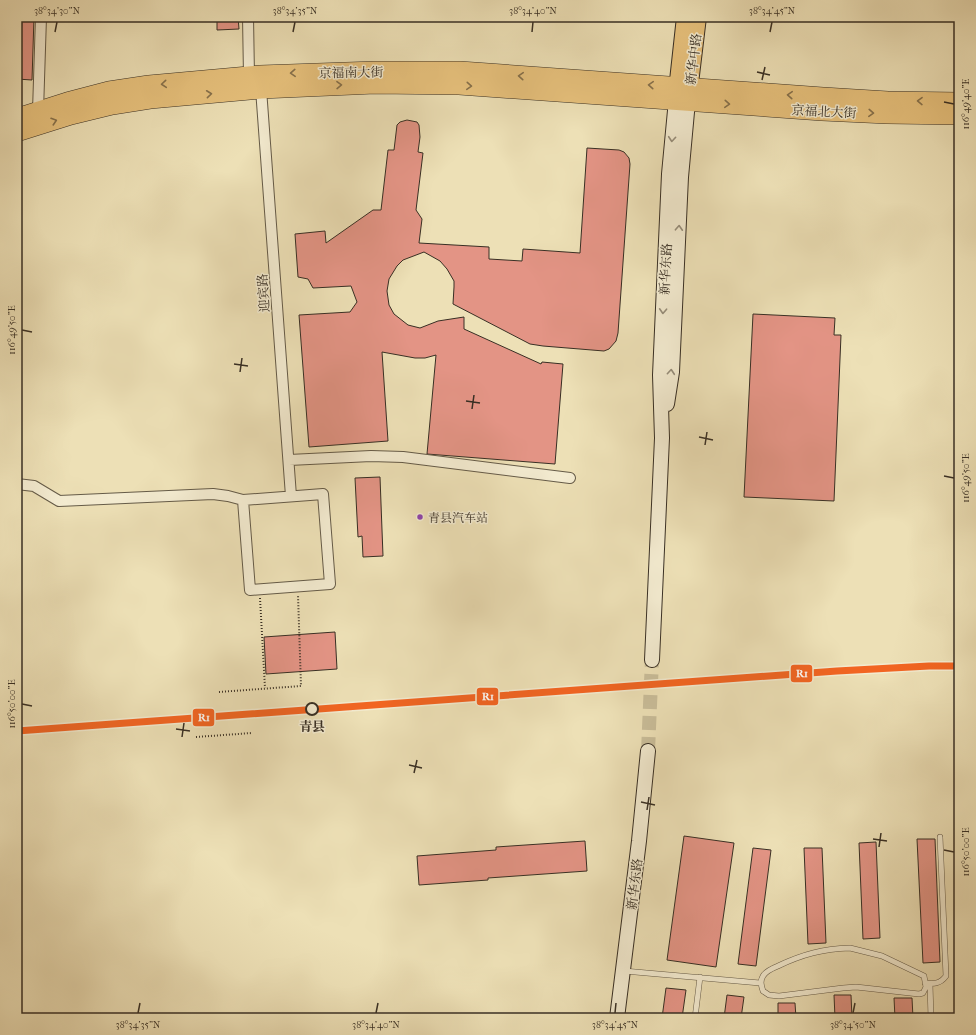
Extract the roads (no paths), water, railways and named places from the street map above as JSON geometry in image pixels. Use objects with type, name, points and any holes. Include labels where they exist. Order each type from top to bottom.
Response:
[{"type":"highway","name":"京福南大街","points":[[17,132],[71,115],[112,105],[255,82],[333,72],[452,71],[683,94]]},
{"type":"highway","name":"京福南大街","points":[[17,118],[67,102],[109,91],[149,85],[255,82]]},
{"type":"highway","name":"京福北大街","points":[[683,94],[959,102]]},
{"type":"highway","name":"京福北大街","points":[[683,94],[837,112],[959,115]]},
{"type":"main road","name":"新华中路","points":[[683,94],[685,17]]},
{"type":"main road","name":"新华中路","points":[[683,94],[698,17]]},
{"type":"main road","name":"新华东路","points":[[652,660],[662,438],[672,372],[681,177],[683,94]]},
{"type":"main road","name":"新华东路","points":[[617,1018],[639,841],[648,750]]},
{"type":"street","points":[[38,111],[41,17]]},
{"type":"street","name":"迎宾路","points":[[248,17],[289,460],[291,496]]},
{"type":"street","points":[[289,460],[371,456],[403,457],[570,478]]},
{"type":"street","points":[[17,484],[34,486],[59,501],[213,494],[243,500],[323,494],[330,584],[250,590],[243,500]]},
{"type":"lane","points":[[928,984],[935,984],[942,981],[946,976],[940,837]]},
{"type":"lane","points":[[928,984],[923,993],[919,994],[856,987],[779,996],[769,995],[763,991],[760,983],[763,976],[767,972],[803,955],[833,949],[850,948],[882,956],[924,976],[928,984],[931,1018]]},
{"type":"lane","points":[[623,971],[760,983]]},
{"type":"lane","points":[[695,1018],[700,977]]},
{"type":"tunnel","points":[[648,751],[652,660]]},
{"type":"place","name":"青县汽车站","points":[[420,517]]},
{"type":"place","name":"青县","points":[[312,709]]}]
